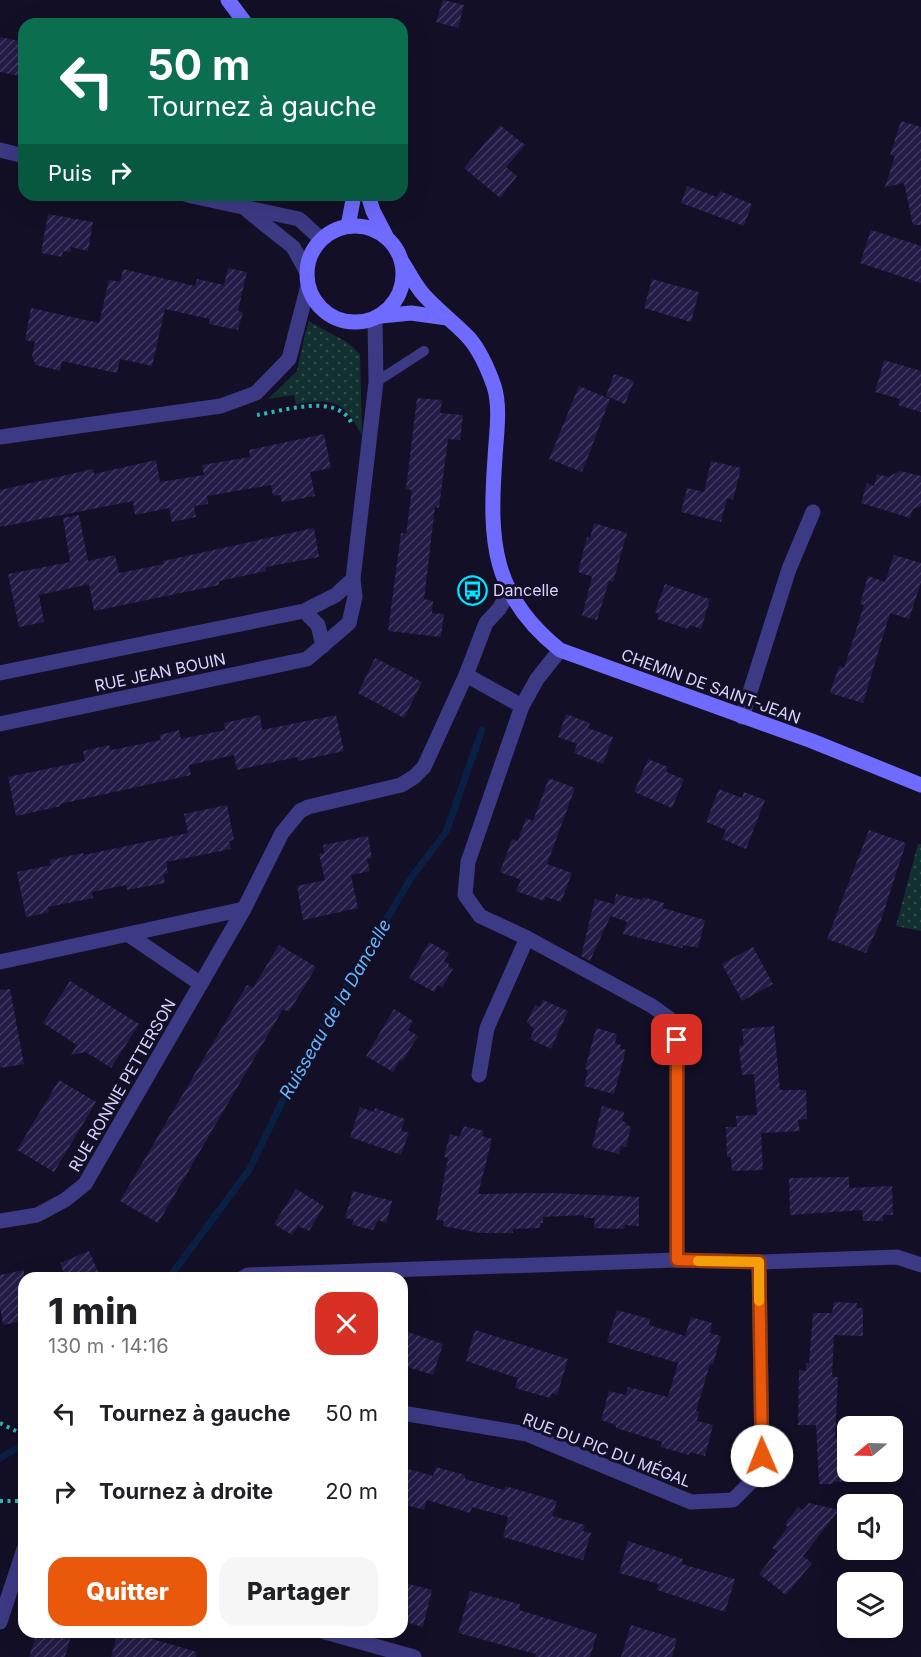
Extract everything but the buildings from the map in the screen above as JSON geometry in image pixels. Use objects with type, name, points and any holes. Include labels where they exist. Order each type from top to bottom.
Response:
[{"type":"street","points":[[228,0],[242,18]]},
{"type":"street","points":[[0,150],[18,154]]},
{"type":"street","points":[[212,201],[299,219],[321,239]]},
{"type":"street","points":[[348,226],[353,201]]},
{"type":"street","points":[[370,201],[386,236],[396,248],[403,263],[404,283],[398,299],[378,318]]},
{"type":"street","points":[[246,209],[293,248],[315,302],[326,314],[355,324],[411,313],[447,318]]},
{"type":"street","points":[[0,437],[221,406],[256,393],[289,359],[311,254],[321,239],[348,226],[370,228],[386,236]]},
{"type":"street","name":"CHEMIN DE SAINT-JEAN","points":[[403,263],[421,292],[470,339],[485,362],[495,390],[497,422],[491,503],[493,536],[501,571],[509,592],[539,633],[560,650],[812,741],[921,785]]},
{"type":"street","name":"RUE JEAN BOUIN","points":[[0,724],[307,659],[349,623],[355,597],[353,579],[376,382],[378,318]]},
{"type":"street","points":[[742,717],[789,569],[813,512]]},
{"type":"street","name":"RUE JEAN BOUIN","points":[[0,673],[304,611],[336,596],[353,579]]},
{"type":"street","name":"RUE RONNIE PETTERSON","points":[[0,1221],[37,1215],[65,1200],[85,1184],[244,909],[282,833],[300,811],[401,784],[414,777],[424,767],[466,675],[486,622],[499,609],[509,592]]},
{"type":"street","points":[[304,611],[318,625],[323,646]]},
{"type":"street","points":[[560,650],[537,679],[522,706],[468,862],[465,895],[480,916],[527,938],[652,1006],[670,1019],[677,1040],[677,1260]]},
{"type":"street","points":[[466,675],[522,706]]},
{"type":"street","points":[[0,962],[244,909]]},
{"type":"street","points":[[129,934],[201,984]]},
{"type":"street","points":[[479,1075],[487,1028],[527,938]]},
{"type":"street","points":[[335,1272],[677,1260],[759,1262],[897,1257],[921,1265]]},
{"type":"street","name":"RUE DU PIC DU MÉGAL","points":[[408,1414],[527,1434],[691,1502],[733,1500],[752,1481],[762,1456],[759,1262]]},
{"type":"street","points":[[0,1622],[18,1567]]},
{"type":"street","points":[[346,1638],[414,1657]]},
{"type":"lane","points":[[376,382],[424,351]]},
{"type":"path","points":[[221,406],[238,418],[322,405],[337,409],[349,417],[354,427]]},
{"type":"path","points":[[0,1423],[18,1432]]},
{"type":"path","points":[[0,1501],[18,1501]]},
{"type":"green space","points":[[309,321],[343,340],[360,355],[362,435],[349,415],[336,404],[320,401],[296,404],[294,395],[268,399],[297,371]]},
{"type":"green space","points":[[918,844],[921,844],[921,931],[896,926]]},
{"type":"waterway","name":"Ruisseau de la Dancelle","points":[[173,1272],[249,1170],[301,1063],[411,878],[446,832],[482,730]]},
{"type":"waterway","name":"Ruisseau de la Dancelle","points":[[0,1458],[18,1448]]},
{"type":"slow traffic","points":[[698,1261],[759,1262],[759,1301]]},
{"type":"place","name":"Dancelle","points":[[472,590]]},
{"type":"route","points":[[677,1040],[677,1260],[759,1262],[762,1456]]}]
